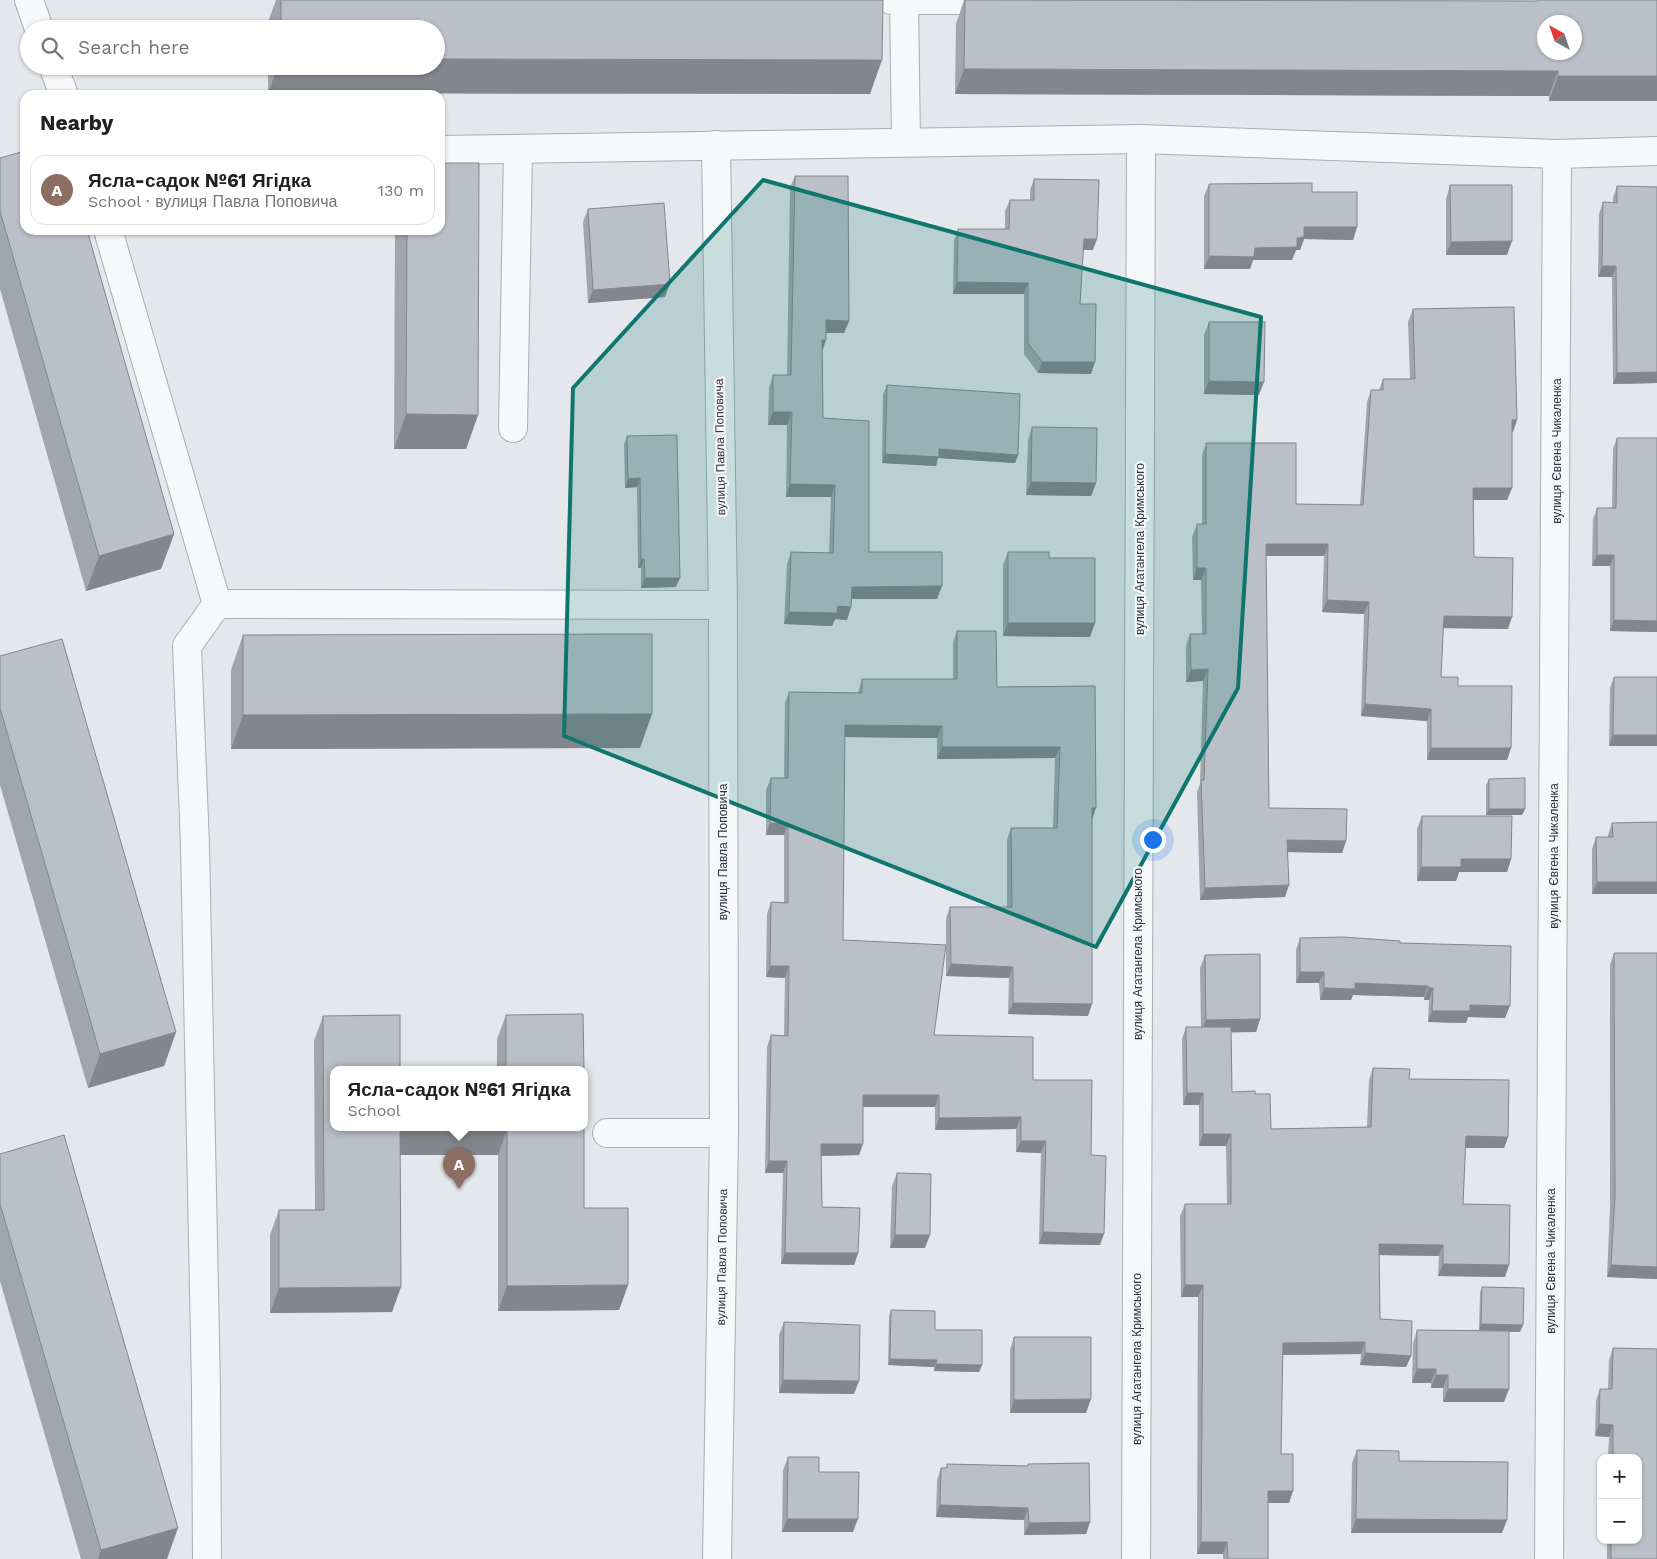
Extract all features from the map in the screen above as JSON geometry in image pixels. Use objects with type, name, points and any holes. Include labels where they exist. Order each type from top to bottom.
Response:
[{"type":"street","points":[[28,0],[36,20]]},
{"type":"street","points":[[891,0],[1024,0]]},
{"type":"street","points":[[904,0],[906,142]]},
{"type":"street","points":[[56,75],[62,90]]},
{"type":"street","points":[[445,150],[1141,139],[1558,154],[1657,151]]},
{"type":"street","name":"вулиця Агатангела Кримського","points":[[1136,1559],[1141,139]]},
{"type":"street","name":"вулиця Павла Поповича","points":[[716,145],[723,605],[724,1133],[717,1559]]},
{"type":"street","points":[[513,428],[518,150]]},
{"type":"street","name":"вулиця Євгена Чикаленка","points":[[1549,1559],[1558,154]]},
{"type":"street","points":[[109,235],[217,604]]},
{"type":"street","points":[[217,604],[723,605]]},
{"type":"street","points":[[207,1559],[206,1389],[195,865],[187,646],[217,604]]},
{"type":"street","points":[[607,1133],[724,1133]]},
{"type":"highlighted area","points":[[763,180],[1261,317],[1238,688],[1096,947],[564,736],[573,388]]},
{"type":"building","points":[[281,0],[883,0],[882,60],[445,59],[445,20],[281,20]]},
{"type":"building","points":[[965,0],[1657,0],[1657,76],[1558,76],[1558,71],[964,69]]},
{"type":"building","points":[[20,152],[20,235],[88,235],[174,534],[99,556],[0,211],[0,158]]},
{"type":"building","points":[[445,163],[479,163],[478,415],[406,414],[407,235],[445,235]]},
{"type":"building","points":[[795,176],[848,176],[849,321],[826,320],[826,340],[822,340],[823,418],[869,421],[869,552],[942,552],[942,586],[852,587],[851,607],[838,606],[837,613],[789,612],[791,552],[833,553],[835,485],[790,484],[792,412],[773,412],[773,375],[791,375]]},
{"type":"building","points":[[1034,179],[1099,180],[1097,239],[1084,239],[1080,304],[1096,304],[1095,362],[1042,362],[1028,343],[1028,283],[957,282],[958,229],[1009,229],[1010,200],[1034,200]]},
{"type":"building","points":[[1312,183],[1312,192],[1357,192],[1357,227],[1304,227],[1304,237],[1297,238],[1297,247],[1255,248],[1254,257],[1209,256],[1209,184]]},
{"type":"building","points":[[1450,185],[1512,185],[1512,241],[1451,242]]},
{"type":"building","points":[[1617,186],[1657,187],[1657,372],[1617,373],[1616,266],[1602,266],[1603,202],[1617,203]]},
{"type":"building","points":[[664,203],[670,284],[593,290],[588,209]]},
{"type":"building","points":[[1514,307],[1517,420],[1512,420],[1512,488],[1473,488],[1474,557],[1513,558],[1512,617],[1444,616],[1441,677],[1458,677],[1458,686],[1512,686],[1511,748],[1431,748],[1431,709],[1365,704],[1369,602],[1327,600],[1328,544],[1266,544],[1269,808],[1347,809],[1346,841],[1287,840],[1289,885],[1205,888],[1201,780],[1204,780],[1208,669],[1191,670],[1190,634],[1206,634],[1206,568],[1197,568],[1197,524],[1206,524],[1206,443],[1296,443],[1296,504],[1363,505],[1371,390],[1383,390],[1383,379],[1415,379],[1413,309]]},
{"type":"building","points":[[1209,322],[1265,322],[1264,382],[1209,381]]},
{"type":"building","points":[[887,385],[1020,394],[1018,455],[939,449],[939,457],[885,454]]},
{"type":"building","points":[[1032,427],[1097,428],[1096,483],[1031,482]]},
{"type":"building","points":[[677,435],[680,578],[645,578],[644,559],[641,559],[640,478],[628,479],[627,436]]},
{"type":"building","points":[[1617,438],[1657,438],[1657,621],[1614,620],[1614,555],[1597,555],[1597,508],[1616,508]]},
{"type":"building","points":[[1008,552],[1049,552],[1049,558],[1095,558],[1095,623],[1008,623]]},
{"type":"building","points":[[957,631],[996,631],[997,687],[1095,686],[1096,808],[1092,808],[1092,1004],[1013,1003],[1013,967],[951,964],[950,907],[1012,907],[1011,828],[1057,828],[1060,747],[942,747],[942,726],[845,725],[843,940],[946,945],[934,1035],[1033,1037],[1033,1080],[1092,1080],[1091,1155],[1106,1156],[1104,1234],[1043,1232],[1046,1141],[1021,1141],[1021,1117],[939,1118],[939,1095],[863,1095],[863,1144],[821,1144],[822,1207],[860,1208],[858,1253],[785,1253],[787,1161],[769,1161],[771,1035],[788,1036],[789,966],[770,966],[771,902],[788,903],[788,823],[770,823],[771,778],[788,778],[789,692],[862,693],[862,679],[957,679]]},
{"type":"building","points":[[652,634],[652,714],[243,715],[243,635]]},
{"type":"building","points":[[62,639],[176,1032],[100,1054],[0,708],[0,656]]},
{"type":"building","points":[[1614,677],[1657,677],[1657,735],[1613,735]]},
{"type":"building","points":[[1525,778],[1525,809],[1489,809],[1489,779]]},
{"type":"building","points":[[1422,816],[1512,816],[1511,859],[1461,859],[1461,867],[1421,867]]},
{"type":"building","points":[[1657,822],[1657,882],[1597,882],[1596,837],[1613,837],[1612,823]]},
{"type":"building","points":[[1343,937],[1400,941],[1400,943],[1511,946],[1510,1006],[1470,1005],[1470,1011],[1432,1011],[1433,988],[1428,986],[1355,983],[1355,989],[1324,988],[1324,972],[1300,972],[1300,938]]},
{"type":"building","points":[[1614,953],[1657,953],[1657,1267],[1611,1265],[1615,1196]]},
{"type":"building","points":[[1260,954],[1260,1019],[1206,1020],[1205,955]]},
{"type":"building","points":[[583,1014],[584,1066],[506,1066],[506,1015]]},
{"type":"building","points":[[400,1015],[400,1066],[330,1066],[330,1131],[400,1131],[401,1287],[279,1288],[279,1210],[324,1210],[323,1016]]},
{"type":"building","points":[[1186,1027],[1231,1027],[1232,1092],[1255,1091],[1255,1094],[1270,1094],[1271,1129],[1371,1127],[1373,1068],[1410,1069],[1409,1079],[1509,1080],[1508,1137],[1466,1136],[1463,1204],[1510,1205],[1509,1265],[1443,1264],[1443,1245],[1379,1244],[1380,1319],[1412,1321],[1411,1356],[1365,1353],[1365,1342],[1283,1343],[1281,1454],[1293,1454],[1293,1491],[1268,1491],[1268,1559],[1228,1559],[1227,1542],[1201,1542],[1203,1285],[1185,1285],[1185,1204],[1231,1204],[1231,1134],[1203,1134],[1203,1093],[1187,1093]]},
{"type":"building","points":[[507,1131],[584,1131],[584,1208],[628,1208],[628,1285],[507,1286]]},
{"type":"building","points":[[64,1135],[178,1528],[101,1550],[0,1204],[0,1154]]},
{"type":"building","points":[[897,1173],[931,1174],[930,1235],[895,1235]]},
{"type":"building","points":[[1482,1287],[1524,1288],[1523,1325],[1481,1324]]},
{"type":"building","points":[[891,1310],[935,1311],[935,1330],[982,1330],[982,1365],[936,1364],[937,1360],[890,1359]]},
{"type":"building","points":[[784,1322],[860,1325],[859,1381],[783,1380]]},
{"type":"building","points":[[1417,1330],[1509,1331],[1509,1389],[1448,1389],[1448,1375],[1436,1375],[1436,1369],[1417,1369]]},
{"type":"building","points":[[1014,1337],[1091,1337],[1091,1399],[1014,1400]]},
{"type":"building","points":[[1613,1348],[1657,1349],[1657,1559],[1611,1559],[1611,1544],[1642,1544],[1642,1454],[1613,1454],[1613,1425],[1599,1424],[1600,1389],[1612,1389]]},
{"type":"building","points":[[1357,1450],[1399,1451],[1399,1461],[1508,1462],[1507,1520],[1356,1519]]},
{"type":"building","points":[[788,1457],[819,1457],[819,1472],[859,1472],[858,1519],[787,1519]]},
{"type":"building","points":[[1089,1463],[1090,1522],[1029,1523],[1028,1508],[940,1505],[941,1468],[947,1468],[947,1464],[1028,1466],[1028,1464]]},
{"type":"place","name":"Ясла-садок №61 Ягідка","points":[[459,1189]]}]
